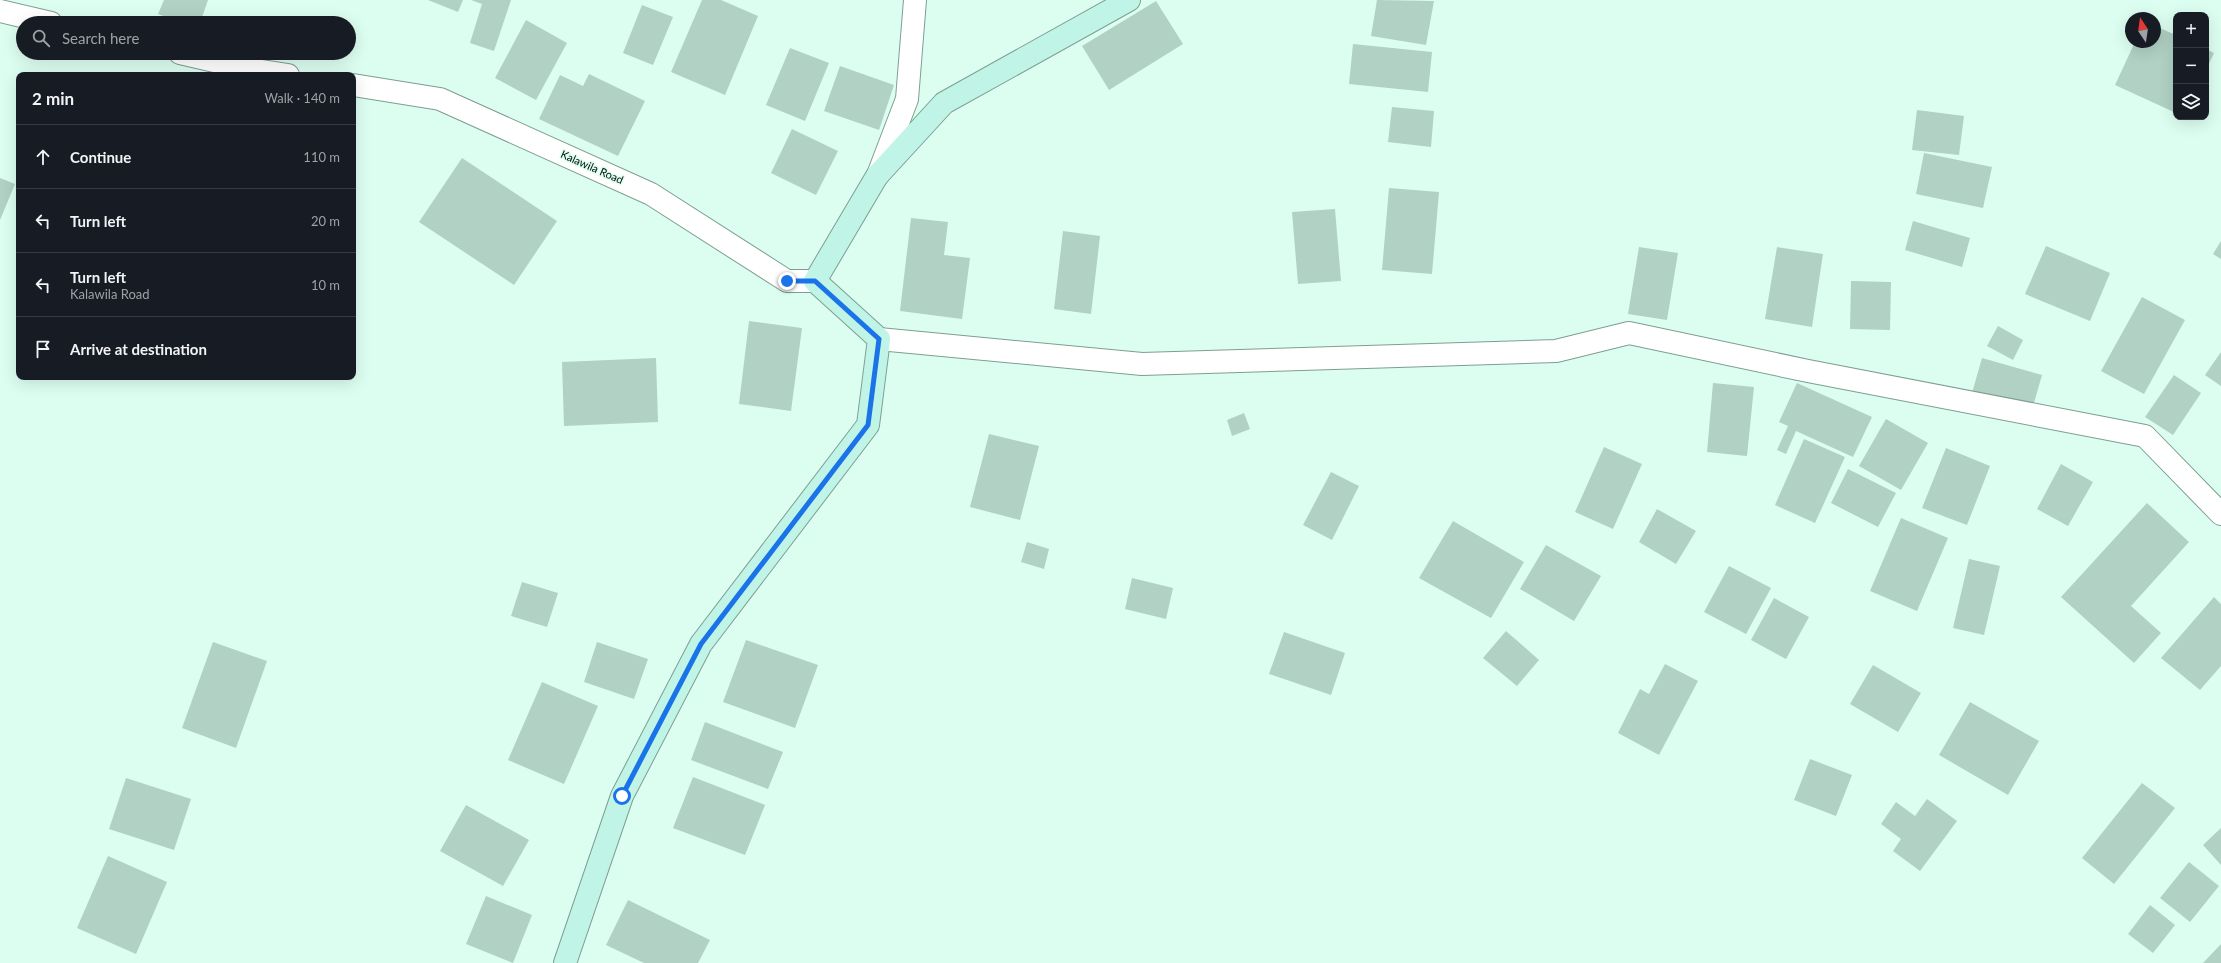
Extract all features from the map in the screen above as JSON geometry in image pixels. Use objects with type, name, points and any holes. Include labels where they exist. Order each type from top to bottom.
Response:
[{"type":"street","points":[[915,0],[907,99],[877,176],[815,281],[879,339],[1142,364],[1556,351],[1629,333],[1808,371],[2145,436],[2221,514]]},
{"type":"street","points":[[877,176],[944,103],[1128,0]]},
{"type":"street","points":[[0,11],[21,16]]},
{"type":"street","points":[[210,60],[268,72]]},
{"type":"street","name":"Kalawila Road","points":[[356,85],[440,99],[651,194],[787,281],[815,281]]},
{"type":"street","points":[[565,963],[622,796],[701,644],[868,425],[879,339]]},
{"type":"building","points":[[164,0],[208,0],[202,16],[164,16],[158,14]]},
{"type":"building","points":[[428,0],[463,0],[458,12]]},
{"type":"building","points":[[471,0],[511,0],[494,51],[470,43],[482,4]]},
{"type":"building","points":[[702,0],[721,0],[758,16],[725,95],[671,72]]},
{"type":"building","points":[[1377,0],[1434,1],[1426,45],[1371,36]]},
{"type":"building","points":[[1156,1],[1183,44],[1109,90],[1082,46]]},
{"type":"building","points":[[642,5],[673,17],[653,65],[623,53]]},
{"type":"building","points":[[526,20],[567,43],[536,100],[495,78]]},
{"type":"building","points":[[2161,29],[2173,34],[2173,112],[2115,85],[2132,48],[2161,48]]},
{"type":"building","points":[[1353,44],[1432,52],[1428,92],[1349,84]]},
{"type":"building","points":[[790,48],[829,63],[805,121],[766,105]]},
{"type":"building","points":[[2209,50],[2214,53],[2209,64]]},
{"type":"building","points":[[840,66],[894,85],[879,130],[824,111]]},
{"type":"building","points":[[589,74],[645,101],[618,156],[539,119],[560,75],[583,86]]},
{"type":"building","points":[[1392,107],[1434,111],[1431,147],[1388,142]]},
{"type":"building","points":[[1917,110],[1964,116],[1959,155],[1912,150]]},
{"type":"building","points":[[792,129],[838,151],[816,195],[771,173]]},
{"type":"building","points":[[1924,153],[1992,167],[1983,208],[1916,194]]},
{"type":"building","points":[[462,158],[557,221],[514,285],[419,222]]},
{"type":"building","points":[[0,178],[15,184],[0,220]]},
{"type":"building","points":[[1389,188],[1439,192],[1432,274],[1382,270]]},
{"type":"building","points":[[1335,209],[1341,281],[1298,284],[1292,212]]},
{"type":"building","points":[[911,218],[948,222],[944,255],[970,258],[962,319],[900,311]]},
{"type":"building","points":[[1913,221],[1970,238],[1962,267],[1905,250]]},
{"type":"building","points":[[1063,231],[1100,236],[1091,314],[1054,309]]},
{"type":"building","points":[[2221,241],[2221,259],[2213,254]]},
{"type":"building","points":[[2046,246],[2110,273],[2090,321],[2025,294]]},
{"type":"building","points":[[1639,247],[1678,253],[1667,320],[1628,314]]},
{"type":"building","points":[[1777,247],[1823,254],[1812,327],[1765,319]]},
{"type":"building","points":[[1851,281],[1891,282],[1890,330],[1850,329]]},
{"type":"building","points":[[2142,297],[2185,320],[2144,394],[2101,371]]},
{"type":"building","points":[[749,321],[802,328],[791,411],[739,404]]},
{"type":"building","points":[[1998,326],[2023,340],[2013,360],[1987,346]]},
{"type":"building","points":[[2221,352],[2221,386],[2205,375]]},
{"type":"building","points":[[656,358],[658,422],[564,426],[562,362]]},
{"type":"building","points":[[1982,358],[2042,375],[2032,410],[1972,393]]},
{"type":"building","points":[[2174,375],[2201,393],[2173,435],[2145,417]]},
{"type":"building","points":[[1713,383],[1754,387],[1747,456],[1707,452]]},
{"type":"building","points":[[1797,383],[1872,417],[1853,457],[1796,431],[1786,454],[1777,450],[1788,426],[1779,422]]},
{"type":"building","points":[[1244,413],[1250,429],[1232,436],[1227,420]]},
{"type":"building","points":[[1886,419],[1928,443],[1901,490],[1859,466]]},
{"type":"building","points":[[989,434],[1039,446],[1020,520],[970,507]]},
{"type":"building","points":[[1804,439],[1845,457],[1815,523],[1775,505]]},
{"type":"building","points":[[1604,447],[1642,464],[1613,529],[1575,512]]},
{"type":"building","points":[[1946,448],[1990,466],[1967,525],[1922,508]]},
{"type":"building","points":[[2061,464],[2093,482],[2068,526],[2037,509]]},
{"type":"building","points":[[1848,469],[1896,493],[1878,527],[1831,503]]},
{"type":"building","points":[[1331,472],[1359,486],[1332,540],[1303,525]]},
{"type":"building","points":[[2147,503],[2189,542],[2131,606],[2161,633],[2134,663],[2061,597]]},
{"type":"building","points":[[1657,509],[1696,531],[1676,564],[1639,542]]},
{"type":"building","points":[[1901,518],[1948,538],[1917,611],[1870,591]]},
{"type":"building","points":[[1453,521],[1524,562],[1491,618],[1419,578]]},
{"type":"building","points":[[1027,542],[1049,549],[1044,569],[1021,562]]},
{"type":"building","points":[[1546,545],[1601,576],[1574,621],[1520,589]]},
{"type":"building","points":[[1969,559],[2000,566],[1984,635],[1953,628]]},
{"type":"building","points":[[1729,566],[1771,588],[1746,634],[1704,612]]},
{"type":"building","points":[[1132,578],[1173,588],[1166,619],[1125,609]]},
{"type":"building","points":[[522,582],[558,593],[547,627],[511,616]]},
{"type":"building","points":[[2214,597],[2221,604],[2221,666],[2200,690],[2161,658]]},
{"type":"building","points":[[1774,598],[1809,617],[1786,659],[1751,640]]},
{"type":"building","points":[[1506,631],[1539,660],[1517,686],[1483,658]]},
{"type":"building","points":[[1284,632],[1345,653],[1331,695],[1269,674]]},
{"type":"building","points":[[746,640],[818,665],[795,728],[723,702]]},
{"type":"building","points":[[213,642],[267,661],[236,748],[182,728]]},
{"type":"building","points":[[597,642],[648,659],[634,699],[584,682]]},
{"type":"building","points":[[1665,664],[1698,681],[1659,755],[1618,733],[1640,689],[1649,694]]},
{"type":"building","points":[[1873,665],[1921,693],[1898,732],[1850,704]]},
{"type":"building","points":[[542,682],[598,706],[564,784],[508,760]]},
{"type":"building","points":[[1970,702],[2039,741],[2008,795],[1939,755]]},
{"type":"building","points":[[705,722],[783,752],[768,789],[691,760]]},
{"type":"building","points":[[1810,759],[1852,775],[1836,816],[1794,800]]},
{"type":"building","points":[[693,777],[765,805],[745,855],[673,828]]},
{"type":"building","points":[[126,778],[191,799],[174,850],[109,829]]},
{"type":"building","points":[[2142,783],[2175,808],[2114,884],[2082,858]]},
{"type":"building","points":[[1927,799],[1957,821],[1920,871],[1893,851],[1901,839],[1881,824],[1896,802],[1915,816]]},
{"type":"building","points":[[466,805],[529,840],[503,886],[440,851]]},
{"type":"building","points":[[2221,828],[2221,865],[2203,845]]},
{"type":"building","points":[[108,856],[167,882],[136,954],[77,928]]},
{"type":"building","points":[[2189,862],[2219,886],[2190,922],[2160,898]]},
{"type":"building","points":[[486,896],[532,915],[513,963],[466,944]]},
{"type":"building","points":[[628,900],[710,940],[698,963],[644,963],[606,945]]},
{"type":"building","points":[[2150,905],[2175,925],[2153,953],[2128,934]]},
{"type":"building","points":[[2221,944],[2221,963],[2203,963]]},
{"type":"route","points":[[622,796],[701,644],[868,425],[879,339],[815,281],[787,281]]}]
